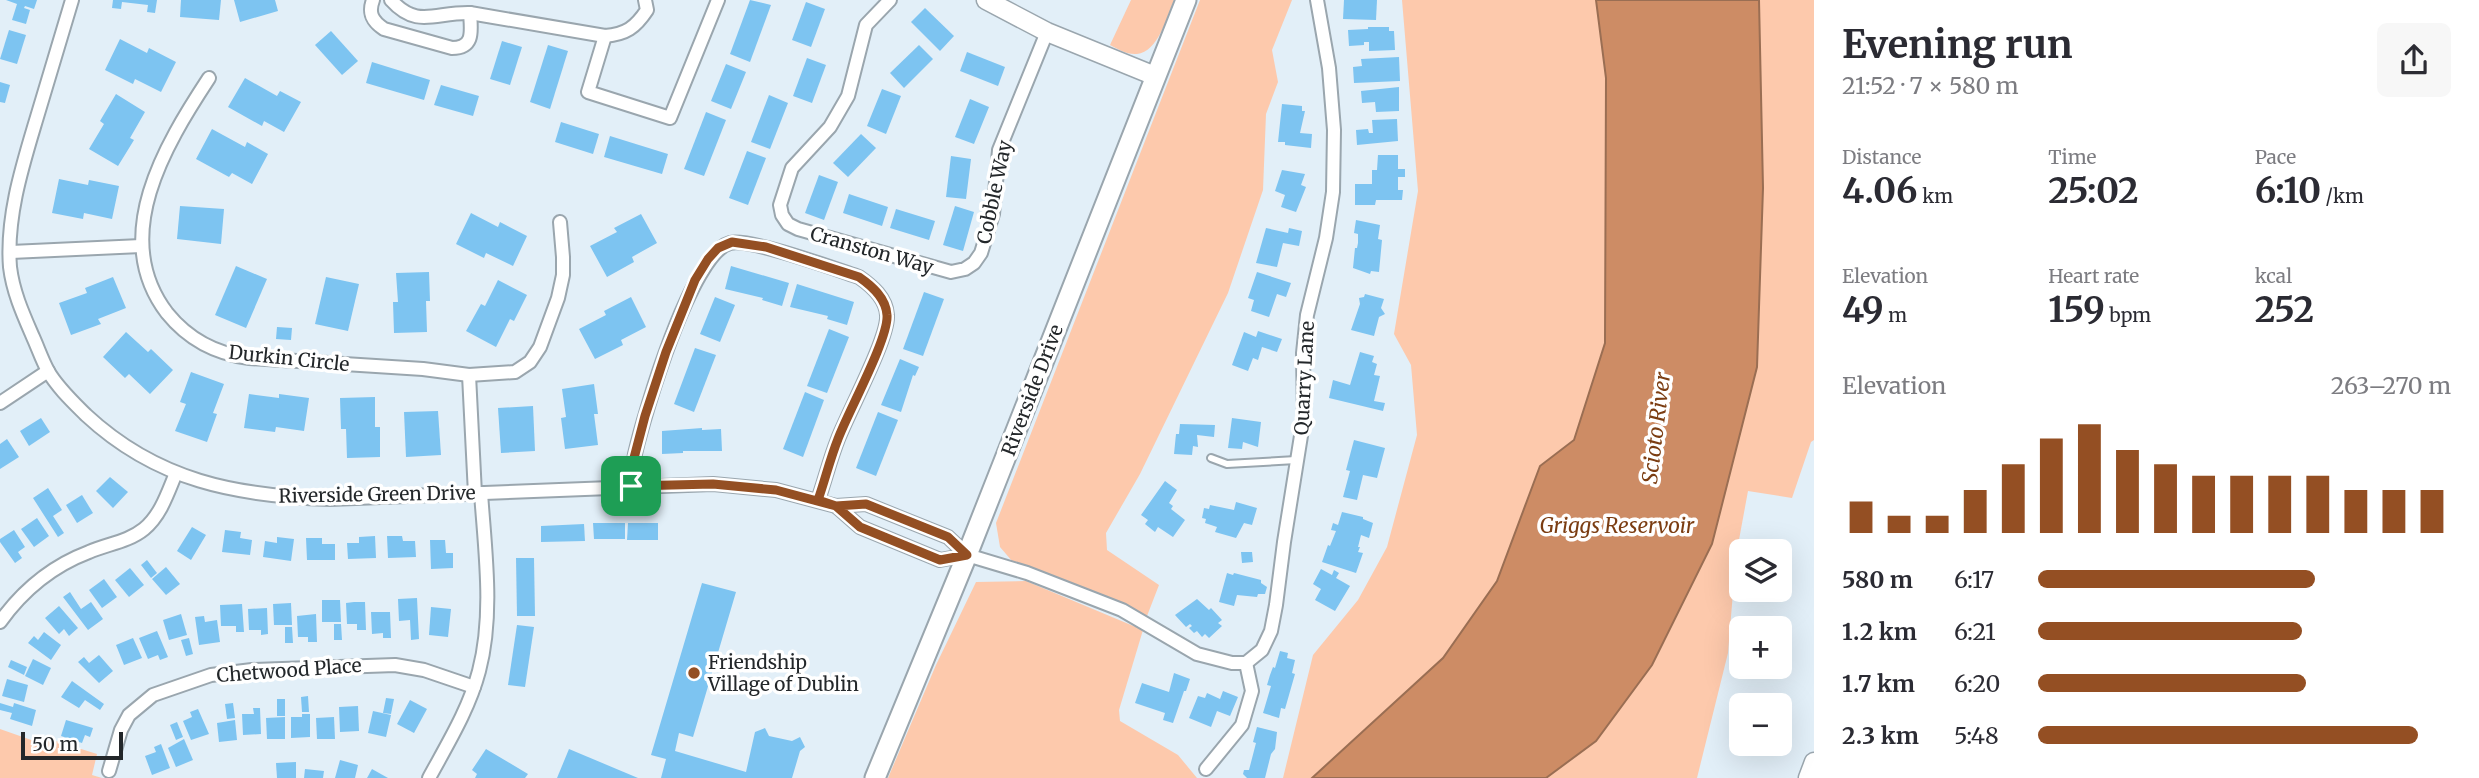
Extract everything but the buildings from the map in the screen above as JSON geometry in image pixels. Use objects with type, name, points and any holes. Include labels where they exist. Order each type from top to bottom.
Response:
[{"type":"main road","name":"Riverside Drive","points":[[875,778],[967,555],[1186,0]]},
{"type":"street","name":"Riverside Green Drive","points":[[72,0],[19,180],[11,253],[5,267],[48,371],[73,402],[121,444],[176,472],[218,487],[291,498],[330,499],[713,484],[776,490],[836,506],[866,504],[948,537],[967,555]]},
{"type":"street","points":[[373,0],[370,12],[374,22],[384,29],[452,48],[461,48],[468,44],[472,36],[470,13]]},
{"type":"street","points":[[391,0],[405,14],[415,18],[470,13],[605,36],[622,34],[637,25],[647,10],[645,0]]},
{"type":"street","points":[[605,36],[588,92],[670,118],[718,0]]},
{"type":"street","name":"Cranston Way","points":[[890,0],[866,25],[848,96],[830,127],[792,168],[780,205],[782,215],[788,224],[798,229],[938,269],[951,272],[965,270]]},
{"type":"street","points":[[986,0],[1047,32],[1155,76]]},
{"type":"street","name":"Quarry Lane","points":[[1246,663],[1262,650],[1271,631],[1304,417],[1303,353],[1307,314],[1326,238],[1333,192],[1334,130],[1329,68],[1317,0]]},
{"type":"street","name":"Cobble Way","points":[[965,270],[981,253],[993,214],[999,150],[1047,32]]},
{"type":"street","name":"Durkin Circle","points":[[209,78],[183,117],[160,161],[149,195],[141,246],[146,275],[158,301],[189,335],[210,348],[231,356],[249,358],[423,369],[469,375],[515,372],[530,362],[540,347],[558,298],[563,275],[560,222]]},
{"type":"street","points":[[631,486],[642,426],[666,352],[695,280],[718,248],[732,242],[766,247],[859,277],[871,285],[880,296],[887,314],[884,333],[838,439],[818,500]]},
{"type":"street","points":[[11,253],[141,246]]},
{"type":"street","points":[[0,403],[48,371]]},
{"type":"street","points":[[429,778],[474,687],[482,656],[486,619],[469,375]]},
{"type":"street","points":[[0,622],[41,578],[69,560],[127,540],[146,527],[158,513],[176,472]]},
{"type":"street","name":"Riverside Green Drive","points":[[836,506],[860,527],[940,560],[967,555]]},
{"type":"street","points":[[967,555],[1027,573],[1122,610],[1197,654],[1232,663],[1246,663],[1252,691],[1246,713],[1241,724],[1206,769]]},
{"type":"street","name":"Chetwood Place","points":[[109,771],[121,730],[129,715],[153,695],[211,675],[252,670],[395,665],[424,670],[474,687]]},
{"type":"street","points":[[1808,778],[1814,762]]},
{"type":"lane","points":[[1211,458],[1227,464],[1298,460]]},
{"type":"shaded area","points":[[1131,0],[1174,0],[1156,41],[1144,52],[1137,54],[1126,53],[1110,45]]},
{"type":"shaded area","points":[[1200,0],[1292,0],[1272,50],[1278,82],[1266,114],[1263,190],[1228,293],[1140,474],[1106,533],[1107,550],[1159,585],[1147,616],[1012,561],[1000,547],[996,523]]},
{"type":"shaded area","points":[[1402,0],[1596,0],[1606,78],[1605,343],[1574,441],[1540,466],[1497,581],[1443,658],[1312,778],[1283,778],[1313,655],[1358,600],[1387,547],[1417,435],[1411,365],[1394,334],[1418,191]]},
{"type":"shaded area","points":[[1759,0],[1814,0],[1814,440],[1792,498],[1748,491],[1739,539],[1729,539],[1729,602],[1732,602],[1728,653],[1697,778],[1546,778],[1596,741],[1763,188]]},
{"type":"shaded area","points":[[1026,581],[1143,630],[1119,710],[1120,721],[1178,755],[1197,778],[888,778],[936,665],[976,582]]},
{"type":"shaded area","points":[[0,729],[37,742],[40,736],[97,754],[92,775],[102,778],[0,778]]},
{"type":"water","name":"Griggs Reservoir","points":[[1596,0],[1759,0],[1763,188],[1757,367],[1712,544],[1652,665],[1596,741],[1546,778],[1312,778],[1443,658],[1497,581],[1540,466],[1574,440],[1605,343],[1606,78]]},
{"type":"place","name":"Friendship Village of Dublin","points":[[694,673]]},
{"type":"route","points":[[631,486],[634,458],[645,416],[666,352],[695,280],[718,248],[732,242],[766,247],[859,277],[871,285],[880,296],[887,314],[884,333],[838,439],[818,500],[836,506],[860,527],[940,560],[967,555],[948,537],[866,504],[836,506],[776,490],[713,484],[631,486]]},
{"type":"water label","name":"Scioto River","points":[[1656,428]]}]
